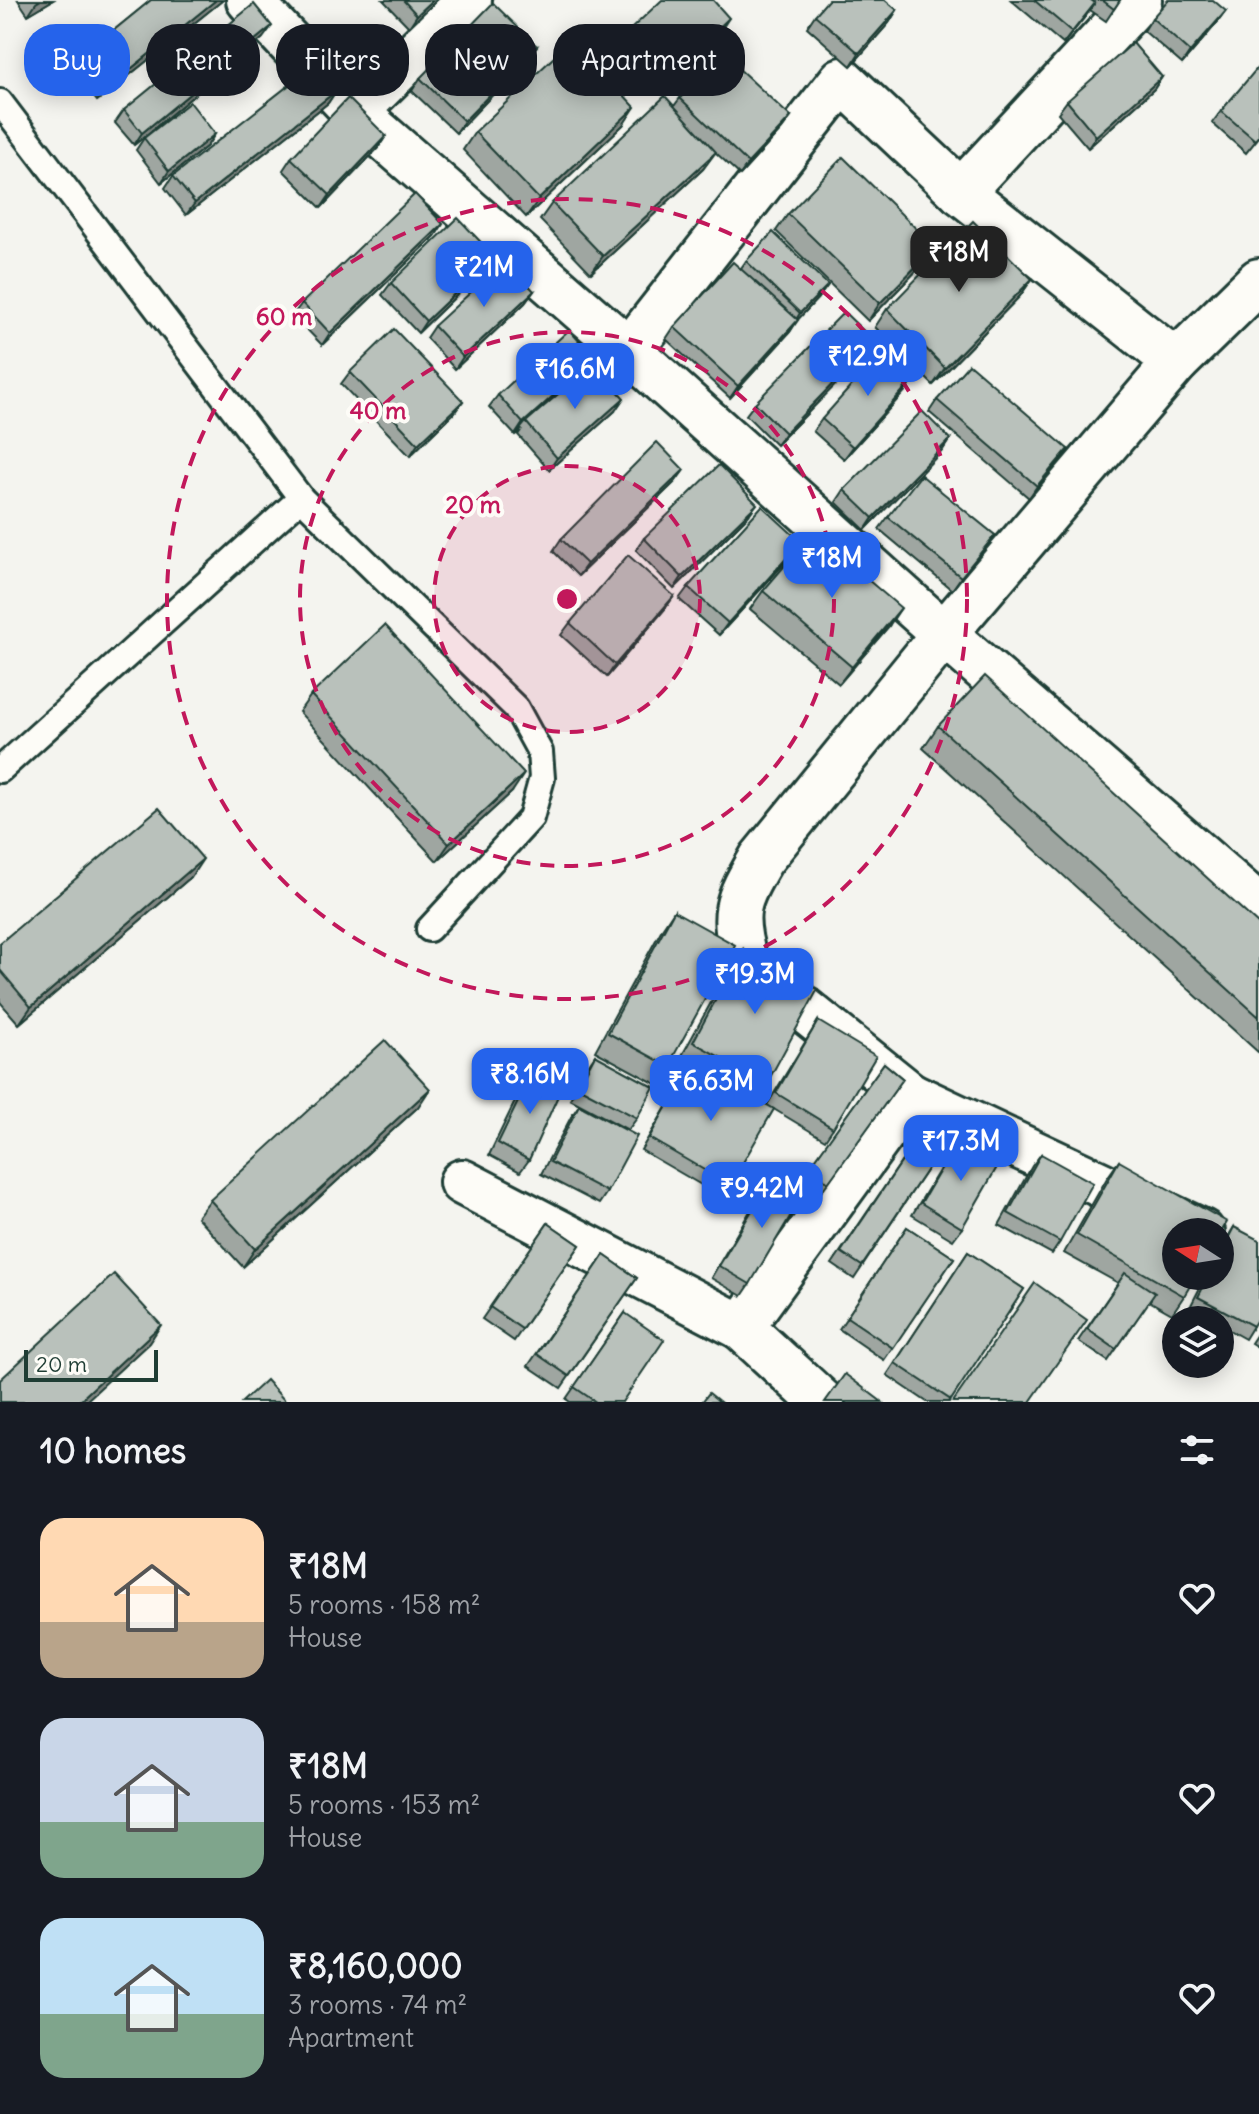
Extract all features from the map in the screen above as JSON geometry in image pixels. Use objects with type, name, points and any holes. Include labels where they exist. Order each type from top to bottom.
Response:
[{"type":"street","points":[[249,0],[355,112],[629,351],[944,634],[1259,907]]},
{"type":"street","points":[[355,112],[469,0]]},
{"type":"street","points":[[961,192],[1139,0]]},
{"type":"street","points":[[629,351],[842,80],[961,192],[1176,362]]},
{"type":"street","points":[[1171,1218],[910,1095],[745,962],[736,929],[739,897],[761,859],[944,634],[1176,362],[1259,281]]},
{"type":"street","points":[[741,1327],[910,1095]]},
{"type":"street","points":[[462,1182],[741,1327],[822,1402]]},
{"type":"lane","points":[[0,102],[301,498],[516,708],[540,752],[542,778],[531,818],[429,929]]},
{"type":"lane","points":[[0,770],[301,498]]},
{"type":"building","points":[[151,0],[216,0],[186,24],[146,24],[146,57],[130,70],[130,24],[122,24]]},
{"type":"building","points":[[403,0],[433,0],[417,15]]},
{"type":"building","points":[[662,0],[713,0],[729,18],[723,24],[636,24]]},
{"type":"building","points":[[828,0],[885,0],[897,10],[859,53],[815,15]]},
{"type":"building","points":[[1034,0],[1091,0],[1095,3],[1072,32]]},
{"type":"building","points":[[1102,0],[1120,0],[1114,9]]},
{"type":"building","points":[[1168,0],[1213,0],[1226,11],[1190,52],[1152,18]]},
{"type":"building","points":[[493,3],[514,24],[473,24]]},
{"type":"building","points":[[254,4],[272,26],[260,36],[260,24],[229,24]]},
{"type":"building","points":[[1133,43],[1162,77],[1096,136],[1067,101]]},
{"type":"building","points":[[553,58],[553,96],[625,96],[635,107],[539,199],[475,132],[513,96],[537,96],[537,73]]},
{"type":"building","points":[[1259,66],[1259,135],[1255,140],[1221,111]]},
{"type":"building","points":[[745,74],[791,117],[748,163],[680,98],[745,96]]},
{"type":"building","points":[[146,92],[146,96],[187,96],[142,133],[124,110]]},
{"type":"building","points":[[276,95],[330,96],[195,203],[173,176]]},
{"type":"building","points":[[438,96],[488,96],[464,121]]},
{"type":"building","points":[[665,96],[716,152],[603,256],[552,203]]},
{"type":"building","points":[[348,98],[386,136],[330,195],[291,158]]},
{"type":"building","points":[[190,102],[215,134],[169,171],[144,138]]},
{"type":"building","points":[[843,157],[935,247],[880,303],[788,214]]},
{"type":"building","points":[[415,194],[443,224],[330,333],[302,303]]},
{"type":"building","points":[[458,218],[494,256],[426,321],[391,283]]},
{"type":"building","points":[[973,221],[1032,279],[945,368],[887,309]]},
{"type":"building","points":[[773,232],[828,285],[800,313],[746,261]]},
{"type":"building","points":[[506,260],[534,291],[463,357],[434,326]]},
{"type":"building","points":[[733,262],[798,320],[738,386],[674,327]]},
{"type":"building","points":[[844,312],[874,341],[785,433],[755,403]]},
{"type":"building","points":[[394,329],[463,401],[418,444],[350,372]]},
{"type":"building","points":[[569,330],[595,358],[523,423],[498,395]]},
{"type":"building","points":[[884,349],[915,377],[853,447],[822,419]]},
{"type":"building","points":[[593,364],[624,398],[557,458],[526,422]]},
{"type":"building","points":[[969,364],[1068,449],[1037,486],[937,400]]},
{"type":"building","points":[[922,411],[950,439],[873,518],[844,490]]},
{"type":"building","points":[[657,442],[684,470],[587,564],[561,539]]},
{"type":"building","points":[[719,465],[757,504],[682,577],[644,538]]},
{"type":"building","points":[[921,475],[995,535],[961,577],[888,517]]},
{"type":"building","points":[[762,506],[801,542],[728,623],[688,587]]},
{"type":"building","points":[[813,533],[901,608],[852,667],[763,591]]},
{"type":"building","points":[[628,555],[674,596],[615,665],[570,623]]},
{"type":"building","points":[[385,625],[524,774],[449,844],[311,695]]},
{"type":"building","points":[[985,676],[1259,925],[1259,1017],[938,726]]},
{"type":"building","points":[[159,808],[203,859],[31,1007],[0,970],[0,943]]},
{"type":"building","points":[[674,911],[735,945],[668,1066],[608,1033]]},
{"type":"building","points":[[743,949],[818,989],[767,1083],[693,1042]]},
{"type":"building","points":[[818,1021],[876,1056],[833,1128],[776,1093]]},
{"type":"building","points":[[385,1040],[430,1089],[255,1249],[210,1200]]},
{"type":"building","points":[[595,1055],[654,1087],[637,1118],[578,1087]]},
{"type":"building","points":[[692,1062],[774,1109],[730,1185],[649,1138]]},
{"type":"building","points":[[884,1063],[903,1079],[828,1183],[811,1165]]},
{"type":"building","points":[[532,1073],[562,1087],[529,1160],[498,1143]]},
{"type":"building","points":[[579,1105],[637,1136],[607,1192],[550,1162]]},
{"type":"building","points":[[921,1133],[942,1147],[862,1266],[841,1252]]},
{"type":"building","points":[[959,1138],[1000,1162],[962,1228],[921,1203]]},
{"type":"building","points":[[1041,1154],[1093,1183],[1060,1242],[1008,1213]]},
{"type":"building","points":[[1119,1161],[1220,1218],[1162,1218],[1162,1283],[1077,1235]]},
{"type":"building","points":[[773,1175],[804,1193],[750,1284],[719,1266]]},
{"type":"building","points":[[548,1223],[580,1245],[522,1329],[490,1307]]},
{"type":"building","points":[[907,1227],[954,1258],[893,1348],[847,1317]]},
{"type":"building","points":[[1234,1227],[1259,1240],[1259,1316],[1253,1326],[1234,1316],[1234,1306],[1215,1306],[1198,1297],[1202,1290],[1234,1290]]},
{"type":"building","points":[[968,1252],[1024,1289],[951,1400],[895,1363]]},
{"type":"building","points":[[604,1255],[637,1278],[569,1376],[537,1354]]},
{"type":"building","points":[[1125,1273],[1155,1293],[1116,1349],[1087,1329]]},
{"type":"building","points":[[114,1274],[161,1325],[78,1402],[0,1402],[0,1380]]},
{"type":"building","points":[[1035,1283],[1087,1320],[1030,1402],[953,1402]]},
{"type":"building","points":[[1173,1290],[1188,1290],[1184,1296]]},
{"type":"building","points":[[625,1313],[664,1340],[622,1402],[596,1402],[574,1387]]},
{"type":"building","points":[[845,1374],[882,1402],[825,1402]]},
{"type":"building","points":[[266,1380],[286,1402],[242,1402]]},
{"type":"building","points":[[709,1393],[720,1402],[702,1402]]}]
